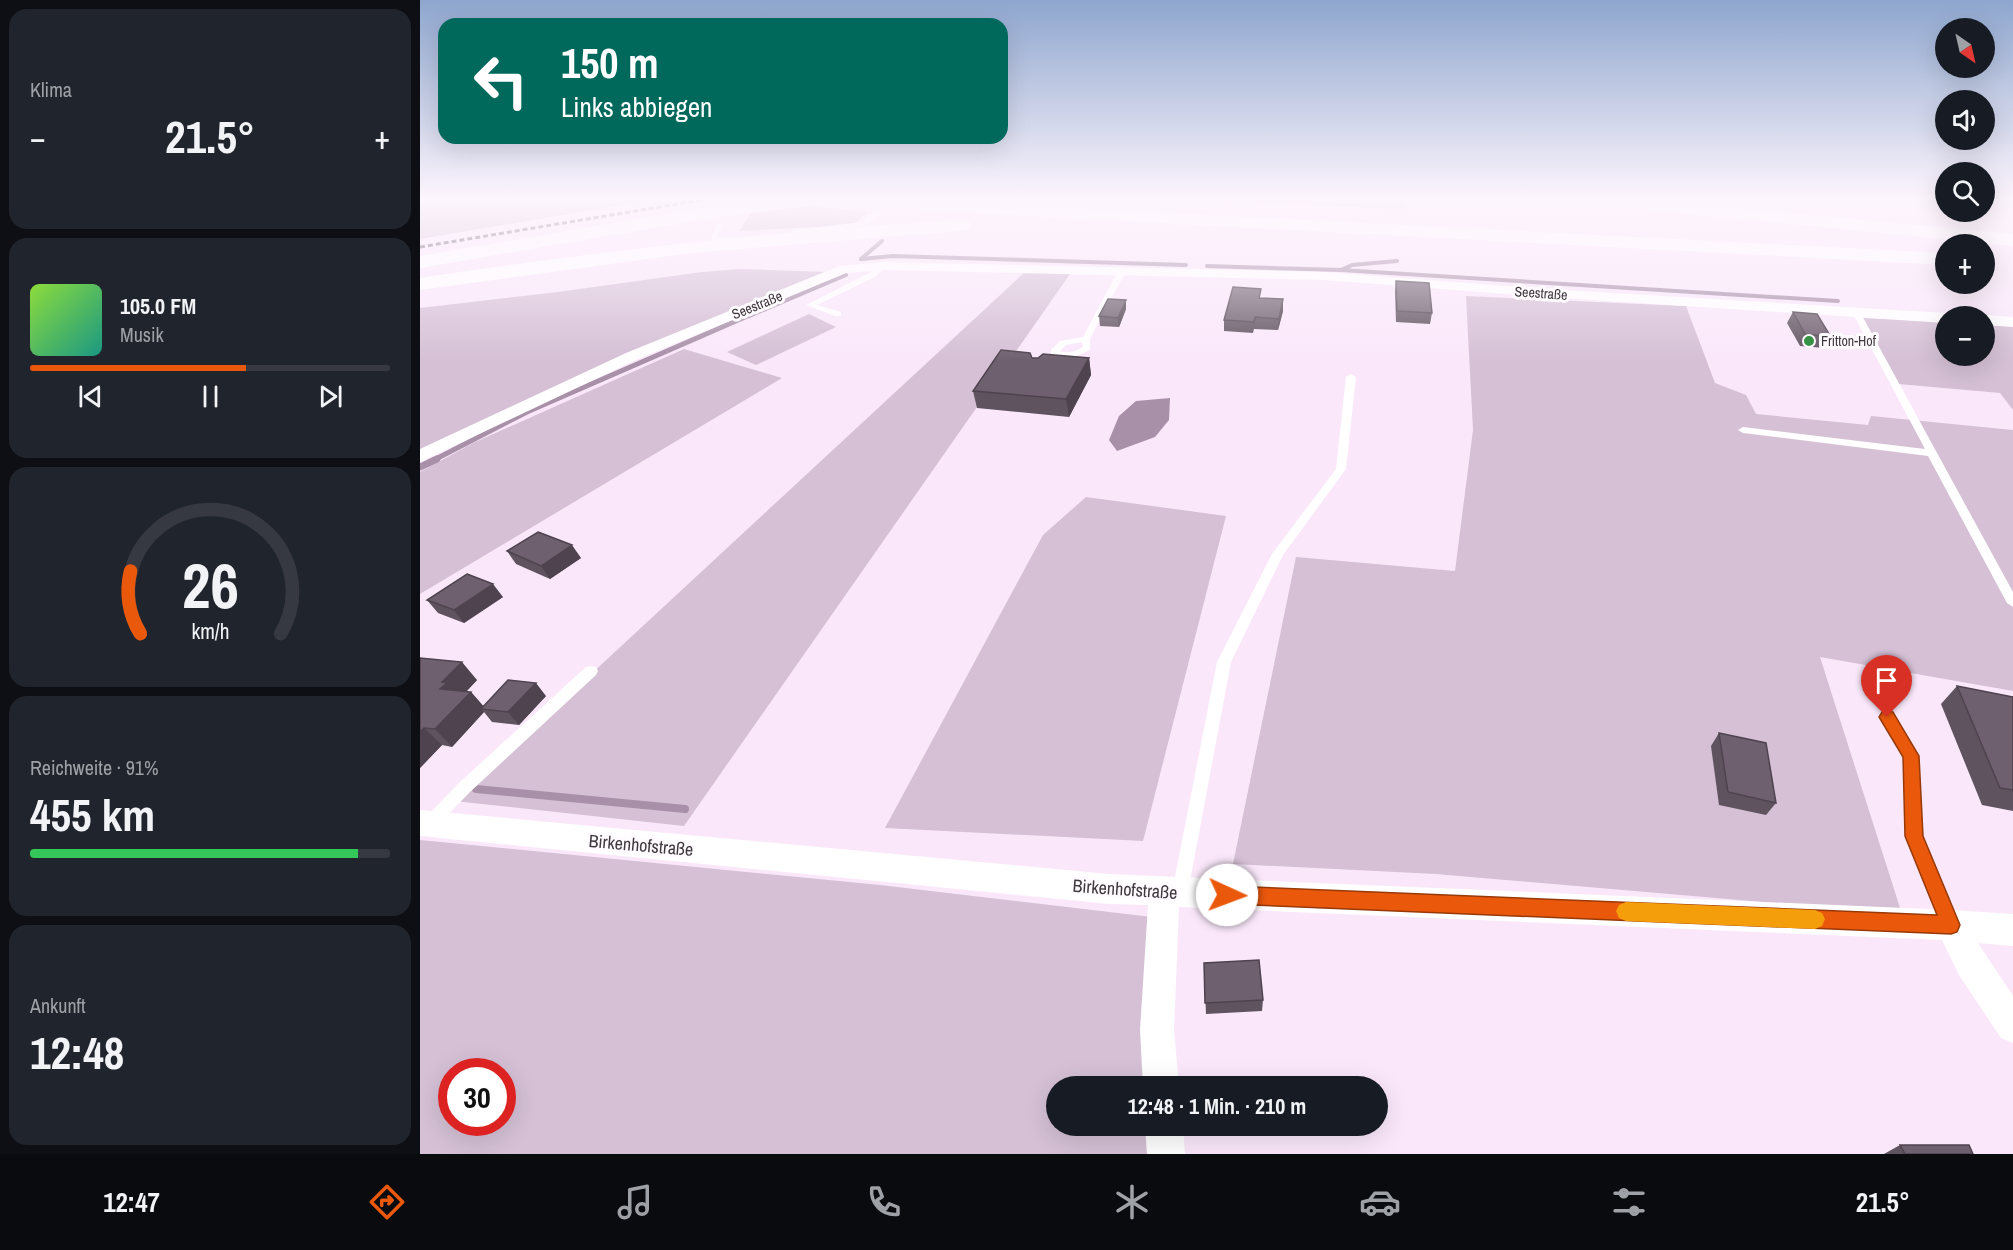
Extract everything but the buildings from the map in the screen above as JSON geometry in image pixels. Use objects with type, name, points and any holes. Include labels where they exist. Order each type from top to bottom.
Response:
[{"type":"highway","points":[[420,262],[475,254]]},
{"type":"highway","points":[[420,284],[632,254]]},
{"type":"highway","points":[[1844,254],[1935,258]]},
{"type":"street","name":"Seestraße","points":[[420,456],[516,409],[642,352],[844,269],[883,266],[1101,274],[1122,271],[1324,276],[1546,293],[1935,317]]},
{"type":"street","points":[[1995,321],[2013,322]]},
{"type":"street","name":"Birkenhofstraße","points":[[424,824],[1085,886],[1172,892],[1951,925],[2013,930]]},
{"type":"street","points":[[1160,1076],[1157,1030],[1172,892]]},
{"type":"street","points":[[1951,925],[1971,963],[2013,1026]]},
{"type":"street","points":[[1165,1136],[1166,1154]]},
{"type":"lane","points":[[838,314],[810,305],[872,275],[883,266]]},
{"type":"lane","points":[[1086,339],[1063,343],[1051,355],[1078,355],[1087,348],[1086,339],[1122,271]]},
{"type":"lane","points":[[1856,312],[2013,603]]},
{"type":"lane","points":[[1172,892],[1224,663],[1278,554],[1341,469],[1351,377]]},
{"type":"lane","points":[[1743,430],[1932,453]]},
{"type":"lane","points":[[424,824],[591,671]]},
{"type":"lane","points":[[1887,717],[1911,756],[1914,836],[1951,925]]},
{"type":"shaded area","points":[[740,269],[826,272],[621,357],[420,451],[420,308]]},
{"type":"shaded area","points":[[1026,271],[1070,274],[684,826],[454,801]]},
{"type":"shaded area","points":[[1466,296],[1686,306],[1715,383],[1746,395],[1756,414],[1868,425],[1871,416],[2013,430],[2013,691],[1820,657],[1902,914],[1436,874],[1233,864],[1296,557],[1455,571],[1473,430]]},
{"type":"shaded area","points":[[809,314],[836,327],[756,365],[727,352]]},
{"type":"shaded area","points":[[1863,318],[1935,322],[1935,366],[1995,366],[1995,325],[2013,326],[2013,410],[2000,393],[1899,384]]},
{"type":"shaded area","points":[[684,349],[782,378],[420,594],[420,472],[473,443]]},
{"type":"shaded area","points":[[1170,398],[1169,420],[1155,437],[1117,451],[1109,440],[1119,416],[1136,401]]},
{"type":"shaded area","points":[[1086,497],[1226,516],[1143,841],[885,828],[1043,535]]},
{"type":"shaded area","points":[[420,840],[880,885],[1152,917],[1147,1076],[1046,1076],[1046,1136],[1146,1136],[1147,1154],[420,1154]]},
{"type":"waterway","points":[[867,254],[861,259],[893,256],[1186,265]]},
{"type":"waterway","points":[[1341,270],[1352,265],[1397,261]]},
{"type":"waterway","points":[[1207,266],[1341,270]]},
{"type":"waterway","points":[[1341,270],[1838,301]]},
{"type":"waterway","points":[[749,316],[846,275]]},
{"type":"waterway","points":[[434,460],[527,412],[752,314]]},
{"type":"waterway","points":[[420,467],[437,459]]},
{"type":"waterway","points":[[476,789],[685,809]]},
{"type":"slow traffic","points":[[1626,911],[1815,919]]},
{"type":"place","name":"Fritton-Hof","points":[[1809,341]]},
{"type":"route","points":[[1227,895],[1951,925],[1914,836],[1911,756],[1887,717]]}]
